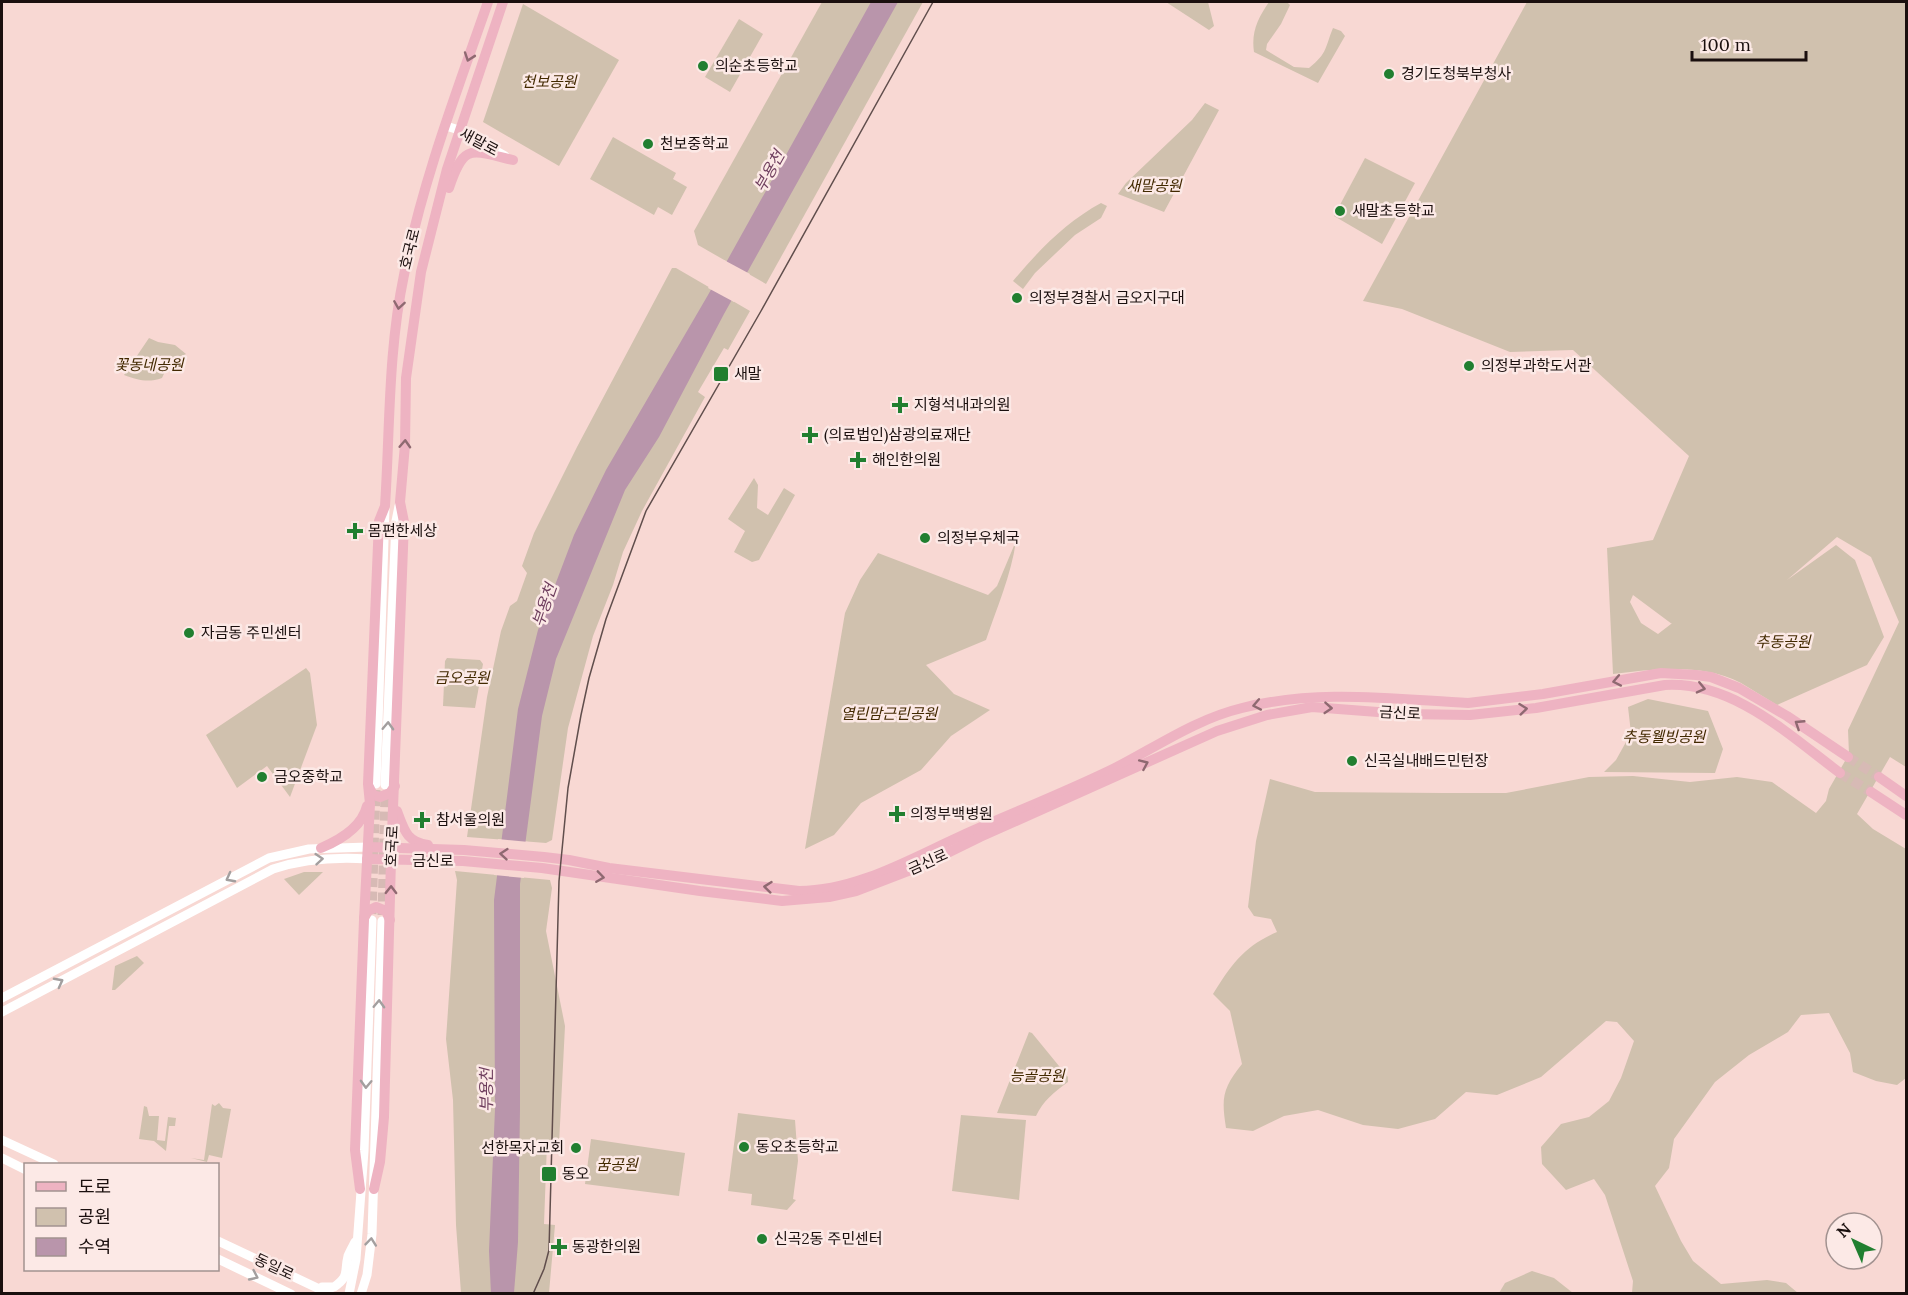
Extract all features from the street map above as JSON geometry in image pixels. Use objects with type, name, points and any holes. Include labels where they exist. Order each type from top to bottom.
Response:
[{"type":"main road","name":"호국로","points":[[360,1190],[355,1150],[377,920],[392,854],[394,805],[378,786],[379,522],[385,506],[392,359],[398,308],[410,247],[446,126],[488,2]]},
{"type":"main road","name":"호국로","points":[[374,1189],[380,1162],[384,1118],[377,920],[367,859],[370,804],[378,786],[404,522],[400,502],[405,445],[406,378],[421,272],[432,227],[459,130],[502,2]]},
{"type":"main road","points":[[432,227],[456,166],[463,156],[474,152],[513,160]]},
{"type":"main road","name":"금신로","points":[[543,863],[569,860],[609,868],[727,883],[799,891],[826,889],[858,880],[917,857],[1114,768],[1190,727],[1212,718],[1241,708],[1313,697],[1336,696],[1468,703],[1543,694],[1661,673],[1696,675],[1711,677],[1740,688],[1848,757]]},
{"type":"main road","name":"금신로","points":[[543,863],[688,890],[782,901],[829,897],[856,891],[921,866],[980,837],[1217,731],[1267,715],[1312,707],[1404,714],[1470,715],[1536,708],[1655,685],[1677,684],[1720,694],[1762,716],[1840,773]]},
{"type":"main road","points":[[1879,777],[1906,796]]},
{"type":"main road","points":[[321,848],[338,840],[353,829],[362,819],[378,786]]},
{"type":"main road","points":[[1870,792],[1905,813]]},
{"type":"main road","points":[[394,805],[404,832],[410,839],[419,844],[449,850]]},
{"type":"main road","name":"금신로","points":[[369,847],[392,854],[464,856]]},
{"type":"main road","name":"금신로","points":[[367,859],[392,854],[449,850],[464,856]]},
{"type":"main road","points":[[464,856],[543,863]]},
{"type":"street","name":"새말로","points":[[446,126],[459,130],[513,160]]},
{"type":"street","name":"금신로","points":[[2,998],[266,859],[296,851],[321,848],[369,847]]},
{"type":"street","name":"금신로","points":[[2,1012],[273,869],[298,862],[322,859],[367,859]]},
{"type":"street","points":[[2,1140],[52,1163]]},
{"type":"street","points":[[2,1158],[24,1169]]},
{"type":"street","name":"호국로","points":[[362,1293],[369,1258],[374,1189]]},
{"type":"street","name":"호국로","points":[[349,1293],[356,1258],[360,1190]]},
{"type":"street","points":[[284,1272],[316,1285],[334,1287],[345,1277],[349,1254],[357,1237]]},
{"type":"street","name":"동일로","points":[[219,1241],[330,1293]]},
{"type":"street","name":"동일로","points":[[219,1259],[291,1293]]},
{"type":"green space","points":[[822,2],[923,2],[766,284],[698,245],[694,231]]},
{"type":"green space","points":[[1166,2],[1208,2],[1214,26],[1209,30]]},
{"type":"green space","points":[[1269,2],[1287,2],[1290,5],[1281,24],[1267,44],[1266,50],[1294,67],[1309,68],[1320,58],[1333,28],[1341,31],[1345,36],[1318,83],[1254,52],[1256,26]]},
{"type":"green space","name":"추동공원","points":[[1527,2],[1906,2],[1906,767],[1890,757],[1857,814],[1873,829],[1906,849],[1906,1078],[1897,1085],[1876,1081],[1853,1072],[1850,1053],[1829,1013],[1801,1015],[1788,1032],[1749,1055],[1715,1082],[1674,1139],[1669,1168],[1655,1186],[1693,1261],[1721,1284],[1767,1280],[1786,1283],[1798,1293],[1632,1293],[1633,1281],[1605,1195],[1594,1179],[1566,1190],[1542,1164],[1541,1147],[1561,1124],[1589,1117],[1609,1101],[1621,1078],[1634,1041],[1617,1022],[1606,1021],[1541,1077],[1497,1095],[1466,1092],[1435,1119],[1398,1129],[1363,1125],[1318,1110],[1284,1116],[1253,1131],[1226,1128],[1225,1093],[1242,1064],[1230,1011],[1213,994],[1239,957],[1266,937],[1277,932],[1271,919],[1254,916],[1248,907],[1256,841],[1270,779],[1315,792],[1506,793],[1589,777],[1633,776],[1690,782],[1737,777],[1772,782],[1816,813],[1826,801],[1829,789],[1849,754],[1848,730],[1899,622],[1871,557],[1837,537],[1787,580],[1836,545],[1855,560],[1884,637],[1867,665],[1777,705],[1741,683],[1710,672],[1662,669],[1613,674],[1607,548],[1653,540],[1689,456],[1573,350],[1510,352],[1402,309],[1363,301]],"holes":[[[1633,595],[1672,624],[1658,634],[1641,623],[1630,602]]]},
{"type":"green space","name":"천보공원","points":[[523,4],[619,60],[559,166],[483,122]]},
{"type":"green space","points":[[739,19],[763,34],[730,92],[705,77]]},
{"type":"green space","name":"새말공원","points":[[1205,103],[1219,110],[1164,212],[1118,194],[1126,183],[1192,120]]},
{"type":"green space","points":[[613,137],[676,173],[673,179],[687,187],[672,215],[658,207],[654,215],[590,179]]},
{"type":"green space","points":[[1365,158],[1415,183],[1382,244],[1334,216]]},
{"type":"green space","points":[[1101,203],[1107,206],[1101,218],[1075,235],[1035,273],[1023,289],[1013,281],[1054,238],[1076,219]]},
{"type":"green space","points":[[672,268],[676,268],[750,311],[728,350],[724,348],[698,392],[705,397],[642,511],[623,552],[593,636],[568,728],[552,840],[546,843],[467,837],[487,697],[501,631],[510,606],[517,601],[527,573],[522,566],[534,533],[577,447]]},
{"type":"green space","name":"꽃동네공원","points":[[149,338],[175,345],[186,354],[170,361],[162,378],[143,380],[124,375]]},
{"type":"green space","points":[[754,478],[758,485],[757,508],[768,515],[784,488],[795,495],[759,560],[752,562],[734,552],[745,531],[728,519]]},
{"type":"green space","name":"열린맘근린공원","points":[[1016,541],[1007,579],[986,640],[926,665],[954,694],[990,710],[951,736],[921,770],[861,803],[834,835],[805,849],[845,613],[860,580],[878,553],[988,595],[997,586]]},
{"type":"green space","name":"금오공원","points":[[447,658],[480,660],[483,664],[475,708],[443,706]]},
{"type":"green space","points":[[306,668],[310,673],[317,725],[290,797],[267,766],[237,788],[206,735]]},
{"type":"green space","name":"추동웰빙공원","points":[[1648,699],[1708,711],[1723,749],[1715,773],[1604,772],[1616,760],[1631,733],[1628,707]]},
{"type":"green space","points":[[455,871],[550,880],[552,888],[546,931],[565,1026],[559,1144],[547,1143],[544,1224],[555,1225],[549,1293],[461,1293],[456,1225],[453,1100],[446,1039],[457,880]]},
{"type":"green space","points":[[304,872],[323,872],[299,895],[284,879]]},
{"type":"green space","points":[[137,956],[144,963],[115,990],[112,990],[115,966]]},
{"type":"green space","name":"능골공원","points":[[1029,1032],[1068,1077],[1068,1082],[1049,1097],[1036,1116],[997,1113]]},
{"type":"green space","points":[[219,1103],[223,1108],[231,1109],[222,1158],[209,1155],[207,1162],[191,1158],[204,1160],[212,1104],[215,1106]]},
{"type":"green space","points":[[144,1106],[147,1107],[149,1116],[159,1116],[157,1140],[165,1141],[168,1117],[176,1118],[175,1126],[169,1126],[166,1151],[154,1141],[139,1139]]},
{"type":"green space","points":[[738,1113],[795,1120],[798,1161],[793,1199],[796,1200],[787,1210],[751,1205],[752,1194],[728,1191]]},
{"type":"green space","points":[[961,1115],[1026,1120],[1019,1200],[952,1191]]},
{"type":"green space","name":"꿈공원","points":[[591,1139],[685,1153],[679,1196],[585,1184]]},
{"type":"green space","points":[[1532,1271],[1554,1278],[1573,1293],[1499,1293],[1505,1283]]},
{"type":"water","points":[[871,2],[898,2],[724,314],[659,437],[625,490],[556,659],[542,716],[520,884],[520,1109],[518,1242],[514,1293],[491,1294],[489,1251],[495,1109],[494,900],[518,709],[538,630],[574,535],[606,470],[708,295]]},
{"type":"pier","points":[[724,260],[750,274],[734,302],[708,288]]},
{"type":"pier","points":[[498,839],[529,842],[524,878],[494,875]]},
{"type":"tunnel","points":[[1848,757],[1879,777]]},
{"type":"tunnel","points":[[1840,773],[1871,792]]},
{"type":"tunnel","points":[[372,914],[376,790]]},
{"type":"tunnel","points":[[382,915],[385,791]]},
{"type":"tram line","points":[[533,1294],[549,1250],[559,881],[568,788],[589,678],[606,619],[646,511],[761,311],[933,2]]},
{"type":"place","name":"의순초등학교","points":[[703,66]]},
{"type":"place","name":"경기도청북부청사","points":[[1389,74]]},
{"type":"place","name":"천보중학교","points":[[648,144]]},
{"type":"place","name":"새말초등학교","points":[[1340,211]]},
{"type":"place","name":"의정부경찰서 금오지구대","points":[[1017,298]]},
{"type":"place","name":"의정부과학도서관","points":[[1469,366]]},
{"type":"place","name":"새말","points":[[721,374]]},
{"type":"place","name":"지형석내과의원","points":[[900,405]]},
{"type":"place","name":"(의료법인)삼광의료재단","points":[[810,435]]},
{"type":"place","name":"해인한의원","points":[[858,460]]},
{"type":"place","name":"몸편한세상","points":[[355,531]]},
{"type":"place","name":"의정부우체국","points":[[925,538]]},
{"type":"place","name":"자금동 주민센터","points":[[189,633]]},
{"type":"place","name":"신곡실내배드민턴장","points":[[1352,761]]},
{"type":"place","name":"금오중학교","points":[[262,777]]},
{"type":"place","name":"의정부백병원","points":[[897,814]]},
{"type":"place","name":"참서울의원","points":[[422,820]]},
{"type":"place","name":"동오초등학교","points":[[744,1147]]},
{"type":"place","name":"선한목자교회","points":[[576,1148]]},
{"type":"place","name":"동오","points":[[549,1174]]},
{"type":"place","name":"신곡2동 주민센터","points":[[762,1239]]},
{"type":"place","name":"동광한의원","points":[[559,1247]]},
{"type":"water label","name":"부용천","points":[[769,171]]},
{"type":"water label","name":"부용천","points":[[544,605]]},
{"type":"water label","name":"부용천","points":[[486,1090]]}]
